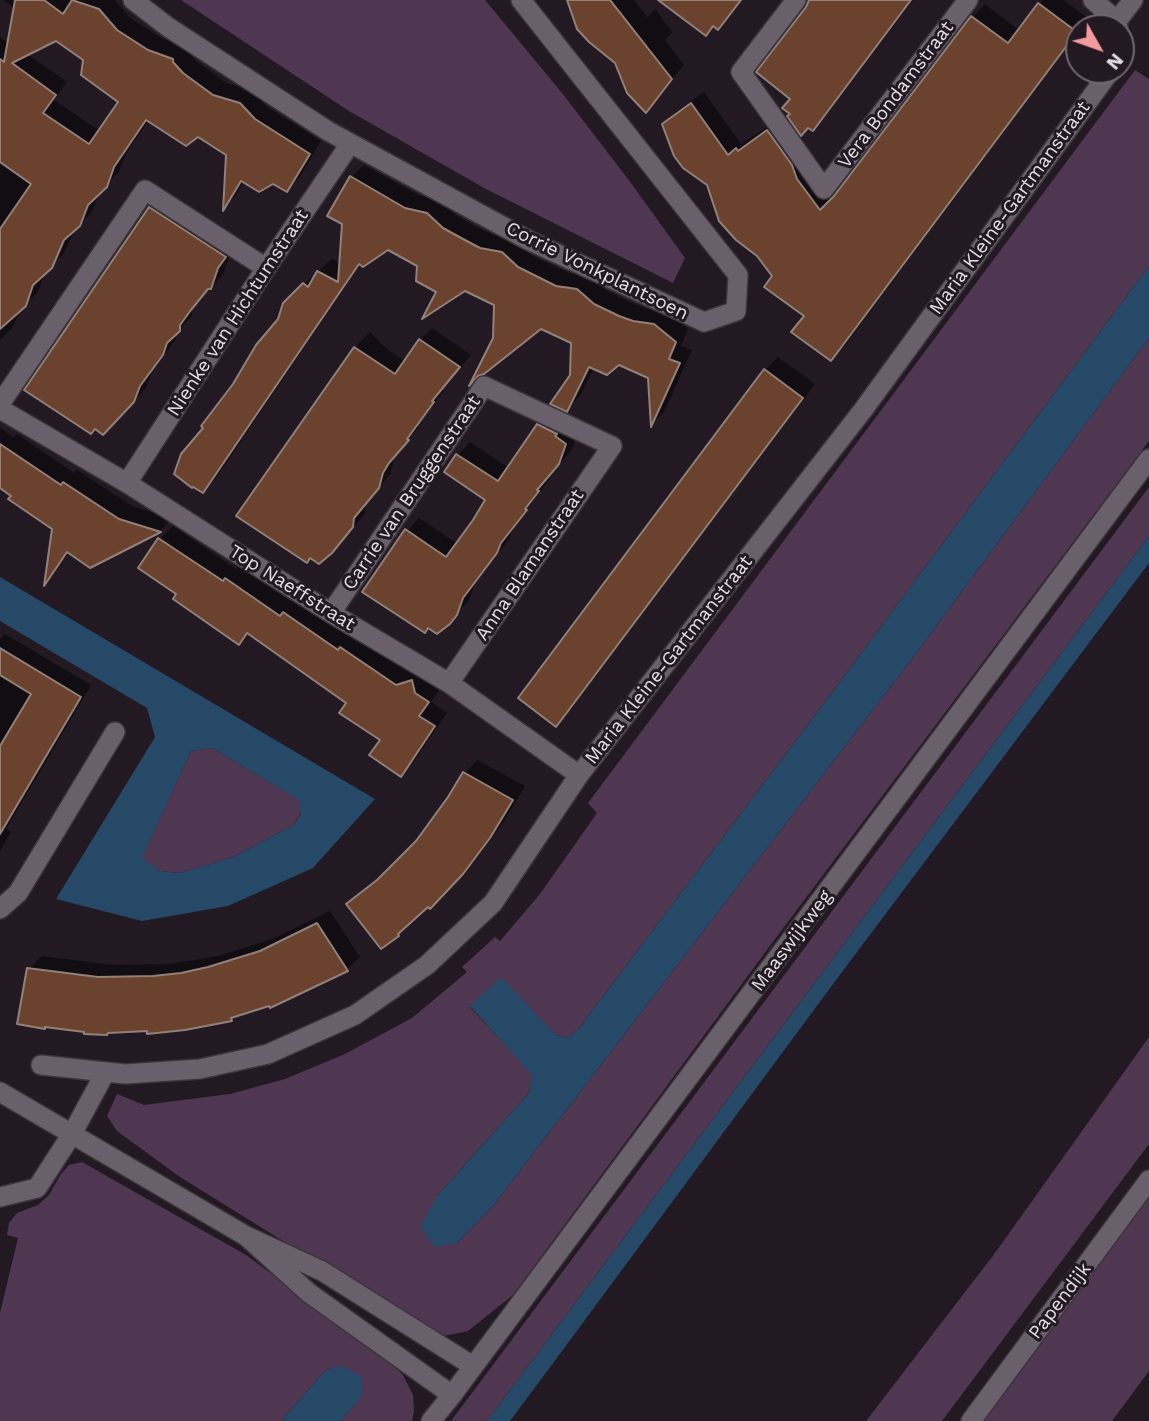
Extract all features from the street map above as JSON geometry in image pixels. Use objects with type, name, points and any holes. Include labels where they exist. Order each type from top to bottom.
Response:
[{"type":"street","name":"Corrie Vonkplantsoen","points":[[133,0],[168,27],[350,144],[528,240],[704,322],[736,311],[738,275],[522,0]]},
{"type":"street","name":"Vera Bondamstraat","points":[[796,0],[741,72],[824,189],[968,0]]},
{"type":"street","points":[[1093,0],[1108,14]]},
{"type":"street","name":"Maria Kleine-Gartmanstraat","points":[[41,1065],[125,1074],[200,1069],[268,1054],[355,1015],[428,965],[494,903],[579,775],[863,410],[1101,84]]},
{"type":"street","name":"Nienke van Hichtumstraat","points":[[127,483],[350,144]]},
{"type":"street","points":[[0,406],[145,190],[266,268]]},
{"type":"street","name":"Carrie van Bruggenstraat","points":[[331,613],[484,386],[612,446]]},
{"type":"street","name":"Top Naeffstraat","points":[[0,406],[331,613],[449,683],[579,775]]},
{"type":"street","name":"Anna Blamanstraat","points":[[449,683],[612,446]]},
{"type":"street","name":"Maaswijkweg","points":[[431,1421],[814,912],[1149,459]]},
{"type":"street","points":[[0,909],[18,893],[116,732]]},
{"type":"street","points":[[0,1197],[37,1188],[72,1134],[105,1073]]},
{"type":"street","points":[[0,1091],[246,1236],[322,1271],[473,1366]]},
{"type":"street","name":"Papendijk","points":[[971,1421],[1149,1180]]},
{"type":"street","points":[[246,1236],[309,1293],[452,1395]]},
{"type":"shaded area","points":[[181,0],[485,0],[562,93],[685,258],[673,283],[486,189],[349,111]]},
{"type":"shaded area","points":[[1135,70],[1149,79],[1149,266],[580,1027],[569,1038],[556,1035],[540,1020],[470,1007],[533,1074],[529,1093],[437,1196],[457,1243],[492,1207],[914,656],[1149,338],[1149,441],[775,939],[513,1295],[468,1331],[444,1336],[420,1326],[180,1177],[117,1131],[107,1116],[117,1094],[144,1105],[230,1094],[285,1079],[345,1054],[412,1018],[467,972],[462,967],[495,937],[500,941],[540,894],[597,813],[588,803],[1125,84],[1135,84]]},
{"type":"shaded area","points":[[1149,487],[1149,536],[487,1421],[451,1421]]},
{"type":"shaded area","points":[[212,748],[299,799],[301,812],[294,825],[233,857],[180,873],[160,871],[141,859],[191,751]]},
{"type":"shaded area","points":[[1149,1037],[1149,1144],[942,1421],[866,1421],[995,1253]]},
{"type":"shaded area","points":[[82,1162],[246,1255],[389,1361],[403,1375],[413,1395],[412,1421],[341,1421],[360,1397],[344,1367],[333,1367],[324,1372],[281,1421],[0,1421],[0,1313],[18,1238],[7,1235],[9,1223],[17,1213],[38,1205],[49,1195],[69,1165]]},
{"type":"shaded area","points":[[1149,1190],[1149,1371],[1112,1421],[978,1421]]},
{"type":"water","points":[[1149,266],[1149,338],[914,656],[492,1207],[457,1243],[435,1247],[420,1227],[437,1196],[529,1093],[532,1075],[470,1006],[501,977],[556,1035],[569,1038],[580,1027]]},
{"type":"water","points":[[1149,536],[1149,563],[510,1421],[487,1421]]},
{"type":"water","points":[[0,577],[375,799],[313,868],[228,906],[142,921],[56,899],[155,737],[147,708],[0,621]],"holes":[[[212,748],[298,799],[301,813],[294,825],[233,857],[180,873],[160,871],[142,858],[191,751]]]},
{"type":"water","points":[[333,1367],[344,1367],[361,1376],[363,1387],[361,1397],[341,1421],[281,1421],[324,1372]]},
{"type":"building","points":[[15,0],[44,0],[63,14],[72,0],[99,9],[117,30],[148,50],[173,59],[183,73],[213,95],[240,103],[255,119],[310,154],[287,192],[273,184],[259,192],[241,181],[223,211],[226,155],[198,137],[186,146],[146,120],[114,167],[107,187],[88,205],[80,226],[64,240],[52,268],[33,285],[26,306],[0,329],[0,229],[31,184],[0,162],[0,59],[4,62]],"holes":[[[56,41],[83,60],[81,75],[118,102],[89,144],[43,113],[56,95],[12,63]]]},
{"type":"building","points":[[567,0],[610,0],[672,79],[646,113],[627,93],[615,63],[577,29]]},
{"type":"building","points":[[658,0],[741,0],[718,30],[713,26],[706,36]]},
{"type":"building","points":[[809,0],[911,0],[813,131],[808,128],[801,136],[787,116],[790,114],[782,108],[790,99],[756,72]]},
{"type":"building","points":[[1038,3],[1065,23],[1065,48],[831,361],[791,332],[804,316],[764,287],[772,276],[757,256],[736,240],[719,221],[707,185],[683,168],[674,156],[662,124],[691,103],[728,155],[767,130],[820,210],[834,196],[971,16],[1008,43]]},
{"type":"building","points":[[350,176],[405,208],[427,213],[443,228],[480,248],[502,252],[518,267],[556,286],[577,289],[594,304],[619,316],[654,324],[676,342],[669,359],[680,363],[651,427],[648,378],[619,365],[607,375],[589,367],[567,412],[550,404],[570,375],[571,343],[541,329],[478,376],[469,386],[493,338],[494,305],[465,291],[422,319],[436,292],[416,281],[417,266],[388,250],[363,267],[359,264],[203,493],[174,474],[181,454],[203,428],[201,426],[233,384],[256,345],[278,319],[283,303],[303,283],[308,287],[317,271],[338,282],[342,224],[327,216]]},
{"type":"building","points":[[149,207],[226,257],[218,268],[211,289],[208,289],[191,310],[180,325],[180,331],[167,343],[163,355],[140,386],[134,402],[103,435],[95,429],[91,434],[24,390]]},
{"type":"building","points":[[419,339],[460,367],[432,401],[434,402],[407,439],[409,440],[389,463],[379,488],[354,518],[353,527],[332,553],[319,564],[310,558],[307,563],[236,516],[354,347],[395,374]]},
{"type":"building","points":[[764,369],[803,398],[556,727],[518,698]]},
{"type":"building","points":[[537,424],[557,434],[555,436],[566,444],[559,464],[537,490],[539,491],[525,509],[527,510],[463,598],[457,615],[450,624],[437,634],[428,628],[425,633],[362,592],[405,529],[446,557],[473,520],[485,500],[444,472],[456,454],[498,481]]},
{"type":"building","points":[[0,444],[61,485],[63,482],[119,519],[161,532],[90,568],[67,552],[44,586],[52,529],[8,499],[11,496],[0,488]]},
{"type":"building","points":[[158,538],[223,581],[225,578],[280,616],[283,612],[338,650],[340,647],[396,685],[412,680],[415,693],[429,702],[419,716],[435,726],[401,777],[369,755],[380,740],[339,713],[346,703],[247,633],[239,645],[173,599],[176,594],[138,568]]},
{"type":"building","points":[[0,648],[81,697],[0,834],[0,746],[31,694],[0,675]]},
{"type":"building","points":[[463,772],[513,800],[490,838],[463,874],[430,909],[428,907],[398,934],[399,936],[381,949],[346,904],[377,880],[416,841]]},
{"type":"building","points":[[317,923],[348,971],[270,1008],[269,1006],[231,1018],[232,1021],[185,1030],[107,1035],[17,1024],[27,968],[98,977],[181,973],[260,951]]}]
